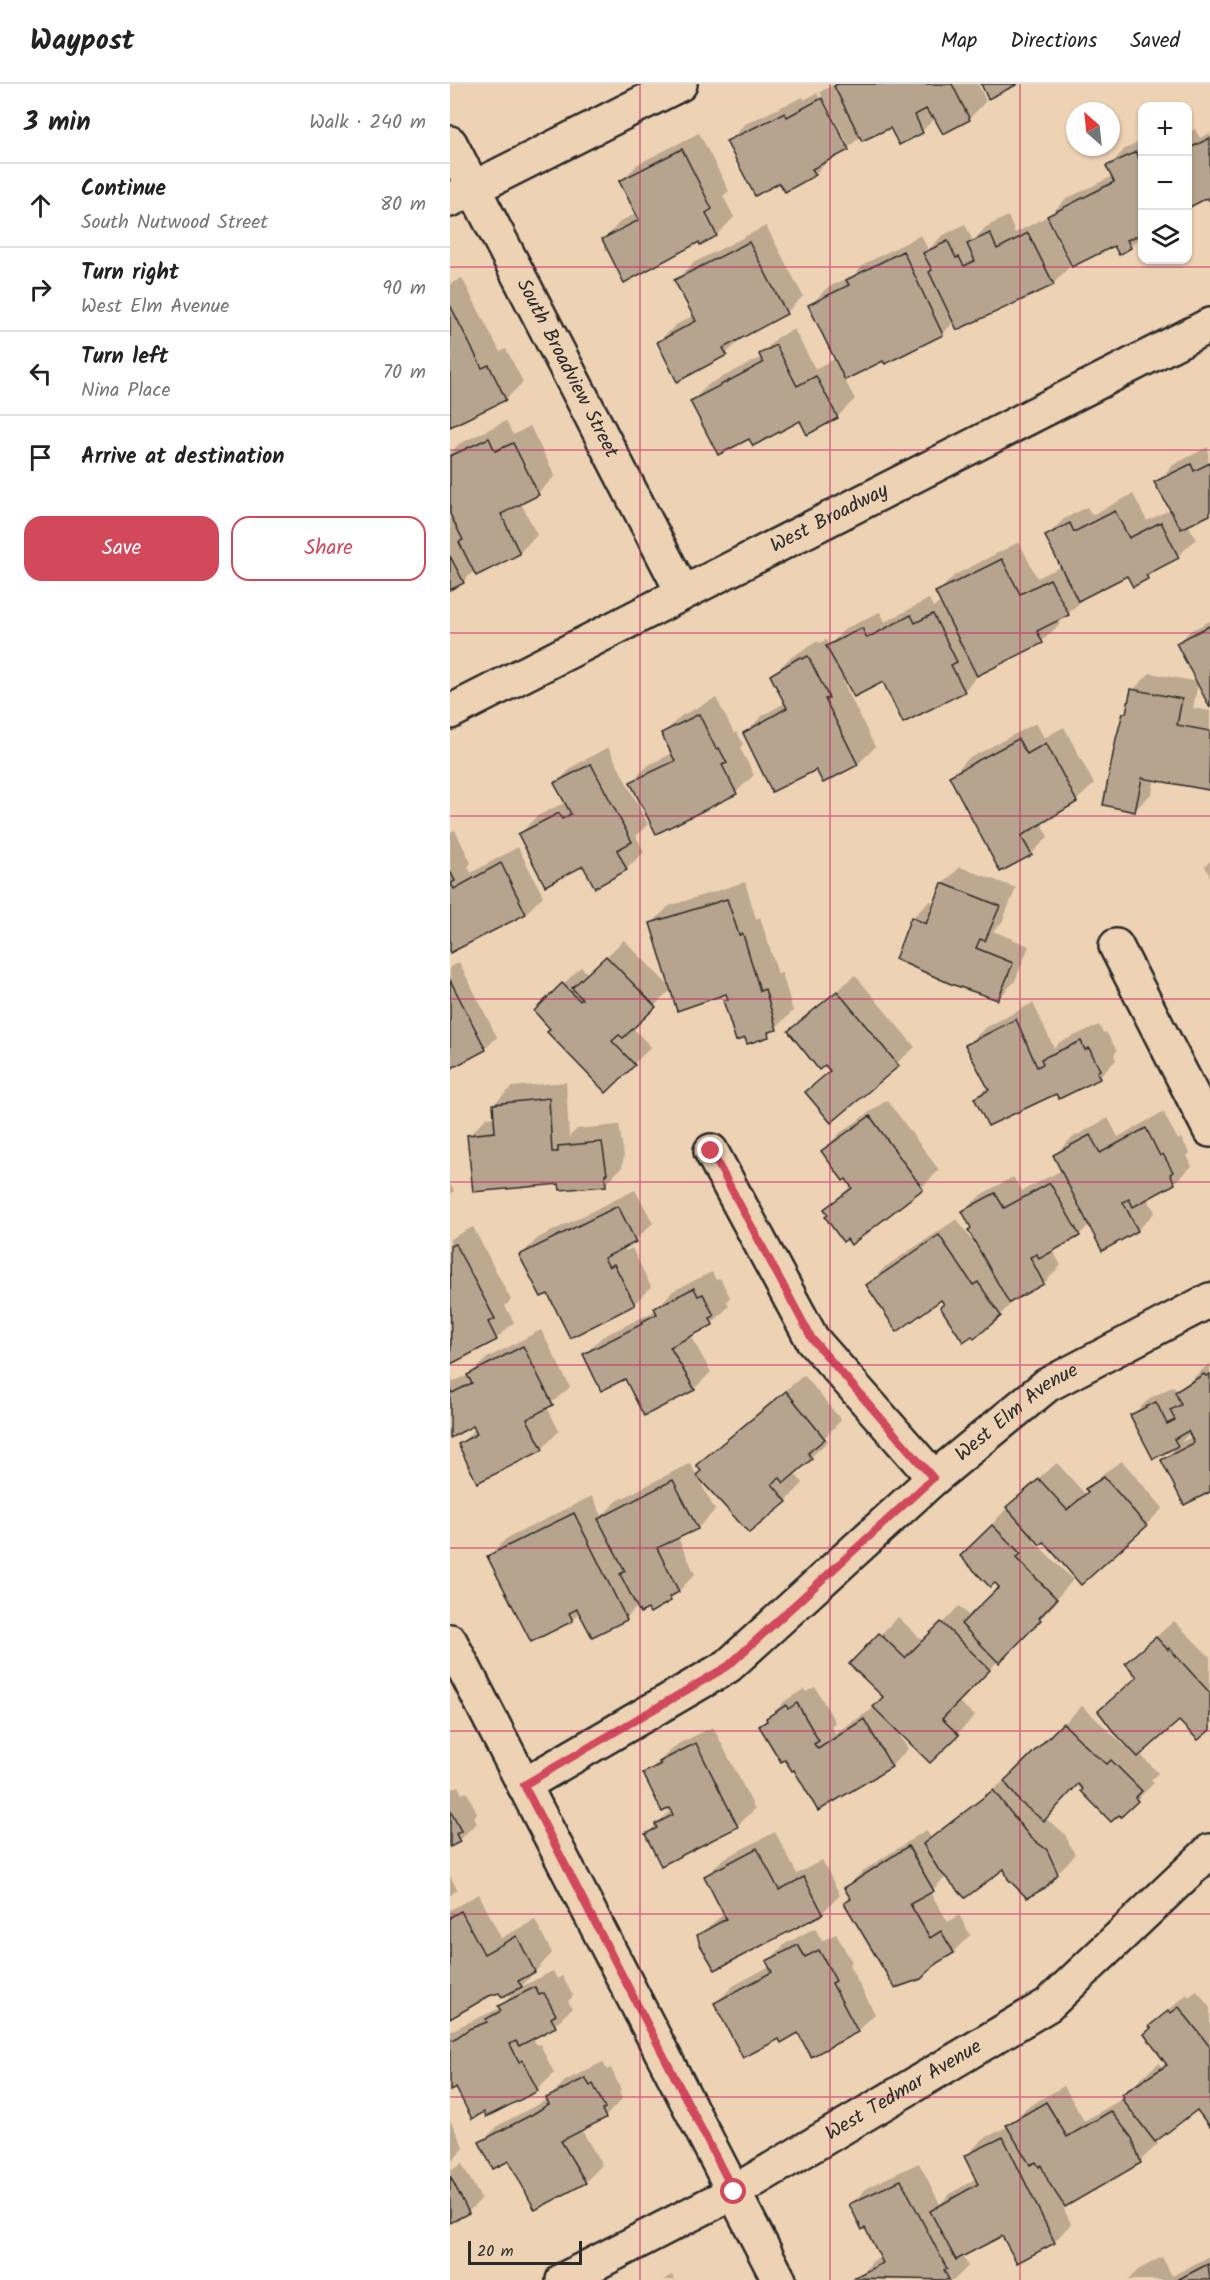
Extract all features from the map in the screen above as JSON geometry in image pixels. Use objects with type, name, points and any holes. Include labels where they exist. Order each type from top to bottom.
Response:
[{"type":"street","points":[[462,194],[680,84]]},
{"type":"street","name":"South Broadview Street","points":[[450,143],[462,194],[684,593]]},
{"type":"street","name":"West Broadway","points":[[450,712],[1210,325]]},
{"type":"street","points":[[1116,946],[1210,1130]]},
{"type":"street","points":[[711,1151],[812,1339],[933,1478]]},
{"type":"street","name":"West Elm Avenue","points":[[524,1785],[728,1666],[933,1478],[1047,1385],[1210,1300]]},
{"type":"street","points":[[450,1641],[780,2280]]},
{"type":"street","name":"West Tedmar Avenue","points":[[563,2280],[734,2192],[1048,2005],[1210,1851]]},
{"type":"building","points":[[838,84],[952,84],[970,120],[943,134],[933,116],[931,117],[926,109],[915,115],[923,133],[899,145],[890,128],[862,141],[834,86]]},
{"type":"building","points":[[981,84],[1018,84],[988,99]]},
{"type":"building","points":[[822,98],[849,150],[812,169],[816,175],[785,192],[779,183],[755,196],[726,141],[785,113],[787,117]]},
{"type":"building","points":[[1210,138],[1210,201],[1207,198],[1192,206],[1192,156],[1192,147]]},
{"type":"building","points":[[682,149],[712,209],[706,213],[717,236],[700,245],[699,242],[624,283],[602,239],[639,220],[619,181]]},
{"type":"building","points":[[1136,152],[1138,156],[1138,236],[1127,240],[1131,248],[1119,255],[1114,246],[1072,267],[1047,216],[1114,182],[1106,166]]},
{"type":"building","points":[[990,233],[997,249],[1028,233],[1054,285],[957,330],[929,272],[932,270],[923,253],[948,241],[956,258],[959,257],[964,266],[975,261],[967,244]]},
{"type":"building","points":[[749,242],[787,314],[723,348],[727,355],[677,382],[657,342],[696,321],[674,280]]},
{"type":"building","points":[[903,251],[943,335],[885,364],[883,361],[845,380],[808,305],[849,285],[846,280]]},
{"type":"building","points":[[450,305],[482,368],[489,365],[506,400],[450,427]]},
{"type":"building","points":[[776,345],[797,386],[816,376],[838,418],[807,435],[800,421],[753,446],[749,439],[718,455],[690,401],[763,363],[759,354]]},
{"type":"building","points":[[489,438],[495,451],[513,443],[539,495],[501,514],[520,554],[476,576],[459,542],[463,540],[450,514],[450,456]]},
{"type":"building","points":[[1210,463],[1210,515],[1181,529],[1154,482],[1191,464],[1194,471]]},
{"type":"building","points":[[1115,511],[1129,538],[1161,522],[1179,558],[1146,575],[1148,579],[1133,587],[1127,576],[1078,601],[1045,536],[1070,523],[1074,532]]},
{"type":"building","points":[[450,556],[464,583],[450,590]]},
{"type":"building","points":[[1002,559],[1020,594],[1050,579],[1069,615],[1037,631],[1043,643],[977,676],[935,592]]},
{"type":"building","points":[[933,614],[957,662],[951,665],[965,692],[903,723],[883,682],[854,697],[826,646],[862,628],[867,638],[911,615],[915,623]]},
{"type":"building","points":[[1209,626],[1210,629],[1210,708],[1176,643]]},
{"type":"building","points":[[808,656],[829,698],[825,699],[858,765],[823,783],[816,770],[772,792],[743,733],[787,708],[770,675],[800,657],[802,659]]},
{"type":"building","points":[[1131,689],[1182,699],[1177,725],[1210,731],[1209,790],[1142,778],[1135,812],[1103,805],[1116,739],[1123,713],[1126,713]]},
{"type":"building","points":[[699,714],[716,749],[719,748],[727,763],[722,765],[737,794],[656,834],[630,782],[675,761],[661,733]]},
{"type":"building","points":[[1018,739],[1027,754],[1046,743],[1077,802],[1021,836],[1032,855],[1000,872],[949,776]]},
{"type":"building","points":[[591,764],[632,842],[617,850],[627,870],[595,888],[583,866],[545,886],[518,834],[559,813],[562,819],[571,814],[554,783]]},
{"type":"building","points":[[501,863],[526,914],[450,953],[450,871],[455,881],[451,883],[454,889]]},
{"type":"building","points":[[942,883],[1000,906],[985,941],[980,939],[976,948],[1013,963],[998,1000],[951,984],[895,959],[911,917],[926,924]]},
{"type":"building","points":[[727,899],[739,935],[743,934],[760,991],[765,989],[777,1030],[768,1032],[769,1037],[747,1044],[745,1038],[736,1041],[723,1000],[728,1000],[726,994],[677,1011],[650,923]]},
{"type":"building","points":[[606,956],[656,1007],[623,1038],[619,1035],[612,1041],[635,1065],[606,1093],[547,1032],[550,1029],[534,1011],[562,983],[580,1001],[582,999],[572,988]]},
{"type":"building","points":[[450,980],[486,1050],[450,1069]]},
{"type":"building","points":[[837,991],[899,1066],[831,1123],[805,1092],[830,1071],[825,1065],[819,1070],[788,1031]]},
{"type":"building","points":[[1016,1019],[1037,1067],[1043,1064],[1041,1059],[1081,1041],[1085,1050],[1089,1048],[1100,1070],[1097,1072],[1100,1079],[1059,1099],[1056,1094],[988,1126],[974,1098],[989,1090],[965,1045]]},
{"type":"building","points":[[549,1098],[552,1152],[558,1152],[558,1146],[602,1142],[607,1174],[605,1174],[606,1186],[560,1190],[559,1184],[473,1192],[467,1135],[495,1132],[493,1104]]},
{"type":"building","points":[[870,1116],[923,1189],[851,1245],[847,1239],[843,1242],[825,1217],[828,1215],[824,1209],[852,1188],[846,1179],[843,1181],[821,1151]]},
{"type":"building","points":[[1146,1128],[1160,1156],[1163,1154],[1173,1172],[1170,1174],[1175,1184],[1133,1207],[1129,1199],[1123,1202],[1138,1231],[1102,1251],[1053,1155],[1090,1135],[1100,1153]]},
{"type":"building","points":[[1050,1183],[1080,1236],[1039,1259],[1037,1254],[1030,1257],[1044,1284],[1009,1303],[968,1230],[971,1228],[962,1211],[995,1193],[1004,1208]]},
{"type":"building","points":[[618,1206],[636,1242],[604,1258],[609,1267],[614,1264],[635,1305],[570,1338],[548,1294],[541,1297],[519,1255]]},
{"type":"building","points":[[939,1235],[973,1285],[978,1282],[1001,1316],[974,1339],[972,1336],[963,1342],[940,1307],[944,1304],[941,1300],[897,1332],[866,1285]]},
{"type":"building","points":[[455,1244],[495,1319],[488,1322],[497,1340],[451,1364],[450,1246]]},
{"type":"building","points":[[694,1288],[698,1296],[703,1294],[714,1316],[710,1318],[713,1325],[670,1347],[695,1390],[644,1416],[625,1379],[601,1391],[583,1354],[642,1324],[641,1322],[657,1314],[654,1308]]},
{"type":"building","points":[[523,1346],[553,1405],[527,1419],[543,1450],[477,1483],[458,1444],[477,1434],[473,1426],[450,1438],[450,1390],[452,1393],[472,1383],[467,1375]]},
{"type":"building","points":[[1204,1374],[1206,1376],[1210,1374],[1210,1492],[1184,1505],[1161,1460],[1194,1443],[1188,1431],[1174,1439],[1178,1446],[1153,1459],[1130,1415],[1156,1402],[1167,1424],[1175,1420],[1170,1410],[1181,1405],[1175,1392]]},
{"type":"building","points":[[786,1391],[825,1439],[808,1453],[812,1459],[784,1483],[780,1478],[772,1484],[787,1502],[749,1533],[696,1475],[701,1471],[696,1465]]},
{"type":"building","points":[[1104,1477],[1147,1526],[1081,1585],[1044,1542],[1040,1545],[1006,1507],[1039,1479],[1067,1510],[1088,1492],[1085,1489]]},
{"type":"building","points":[[673,1480],[698,1529],[657,1548],[679,1592],[669,1597],[671,1601],[650,1613],[648,1609],[640,1613],[620,1574],[625,1571],[598,1519]]},
{"type":"building","points":[[574,1513],[627,1620],[592,1637],[577,1609],[569,1613],[573,1621],[531,1642],[487,1556]]},
{"type":"building","points":[[992,1525],[1021,1554],[1016,1558],[1057,1599],[1039,1618],[1041,1620],[999,1663],[961,1624],[999,1587],[995,1583],[990,1587],[960,1556]]},
{"type":"building","points":[[941,1622],[990,1670],[942,1719],[959,1735],[930,1763],[873,1707],[883,1697],[849,1664],[879,1633],[905,1658]]},
{"type":"building","points":[[1156,1637],[1210,1693],[1210,1730],[1198,1740],[1179,1721],[1138,1757],[1113,1731],[1098,1711],[1137,1677],[1125,1663]]},
{"type":"building","points":[[797,1703],[819,1741],[814,1744],[818,1749],[864,1719],[892,1767],[818,1811],[794,1770],[792,1771],[785,1760],[781,1762],[759,1726],[767,1721],[766,1718],[786,1705],[788,1709]]},
{"type":"building","points":[[1063,1723],[1094,1754],[1107,1764],[1111,1760],[1142,1791],[1135,1798],[1138,1801],[1121,1817],[1119,1815],[1111,1822],[1081,1791],[1083,1789],[1078,1784],[1044,1821],[1020,1802],[1004,1781]]},
{"type":"building","points":[[696,1743],[738,1827],[661,1866],[645,1834],[657,1828],[655,1824],[673,1815],[670,1808],[662,1812],[643,1773]]},
{"type":"building","points":[[993,1790],[1030,1837],[1047,1850],[1058,1874],[1045,1888],[1027,1898],[1008,1879],[1004,1869],[965,1898],[938,1869],[923,1844]]},
{"type":"building","points":[[450,1810],[461,1831],[456,1834],[460,1842],[450,1847]]},
{"type":"building","points":[[908,1846],[934,1891],[910,1904],[930,1938],[941,1931],[954,1953],[937,1963],[921,1979],[895,1988],[844,1903],[851,1899],[844,1888]]},
{"type":"building","points":[[757,1848],[779,1890],[804,1877],[823,1914],[715,1970],[700,1945],[697,1935],[726,1919],[704,1876]]},
{"type":"building","points":[[461,1911],[484,1954],[517,1936],[535,1972],[518,1981],[522,1987],[502,1997],[499,1993],[489,1996],[450,2019],[450,1917]]},
{"type":"building","points":[[798,1945],[805,1957],[819,1950],[836,1981],[832,1983],[858,2032],[811,2057],[798,2033],[781,2043],[779,2039],[743,2058],[714,2003],[772,1972],[766,1961]]},
{"type":"building","points":[[535,1987],[539,1995],[544,1993],[556,2015],[551,2018],[556,2027],[519,2046],[516,2041],[510,2044],[519,2062],[522,2060],[538,2091],[486,2117],[484,2112],[472,2119],[456,2088],[450,2091],[450,2038],[453,2040],[469,2029],[487,2022],[486,2019],[501,2011],[498,2006]]},
{"type":"building","points":[[1179,2007],[1210,2047],[1210,2127],[1197,2110],[1155,2142],[1122,2099],[1124,2097],[1122,2094],[1167,2065],[1144,2034],[1151,2028],[1149,2026],[1169,2010],[1171,2013]]},
{"type":"building","points":[[585,2078],[590,2086],[593,2084],[605,2108],[602,2110],[606,2118],[561,2141],[586,2183],[535,2210],[509,2161],[493,2169],[479,2142],[533,2114],[549,2104],[546,2098]]},
{"type":"building","points":[[1046,2102],[1067,2137],[1111,2111],[1132,2138],[1141,2163],[1065,2207],[1049,2183],[1041,2165],[1039,2167],[1036,2162],[1030,2165],[1006,2125]]},
{"type":"building","points":[[1003,2137],[1055,2243],[1017,2263],[1002,2236],[956,2260],[930,2211],[978,2184],[964,2156]]},
{"type":"building","points":[[450,2176],[469,2213],[450,2223]]},
{"type":"building","points":[[901,2180],[947,2269],[944,2270],[949,2280],[853,2278],[883,2263],[865,2228],[862,2230],[849,2204]]},
{"type":"building","points":[[1208,2264],[1210,2280],[1177,2280]]},
{"type":"route","points":[[711,1151],[812,1339],[933,1478],[728,1666],[524,1785],[734,2192]]}]
